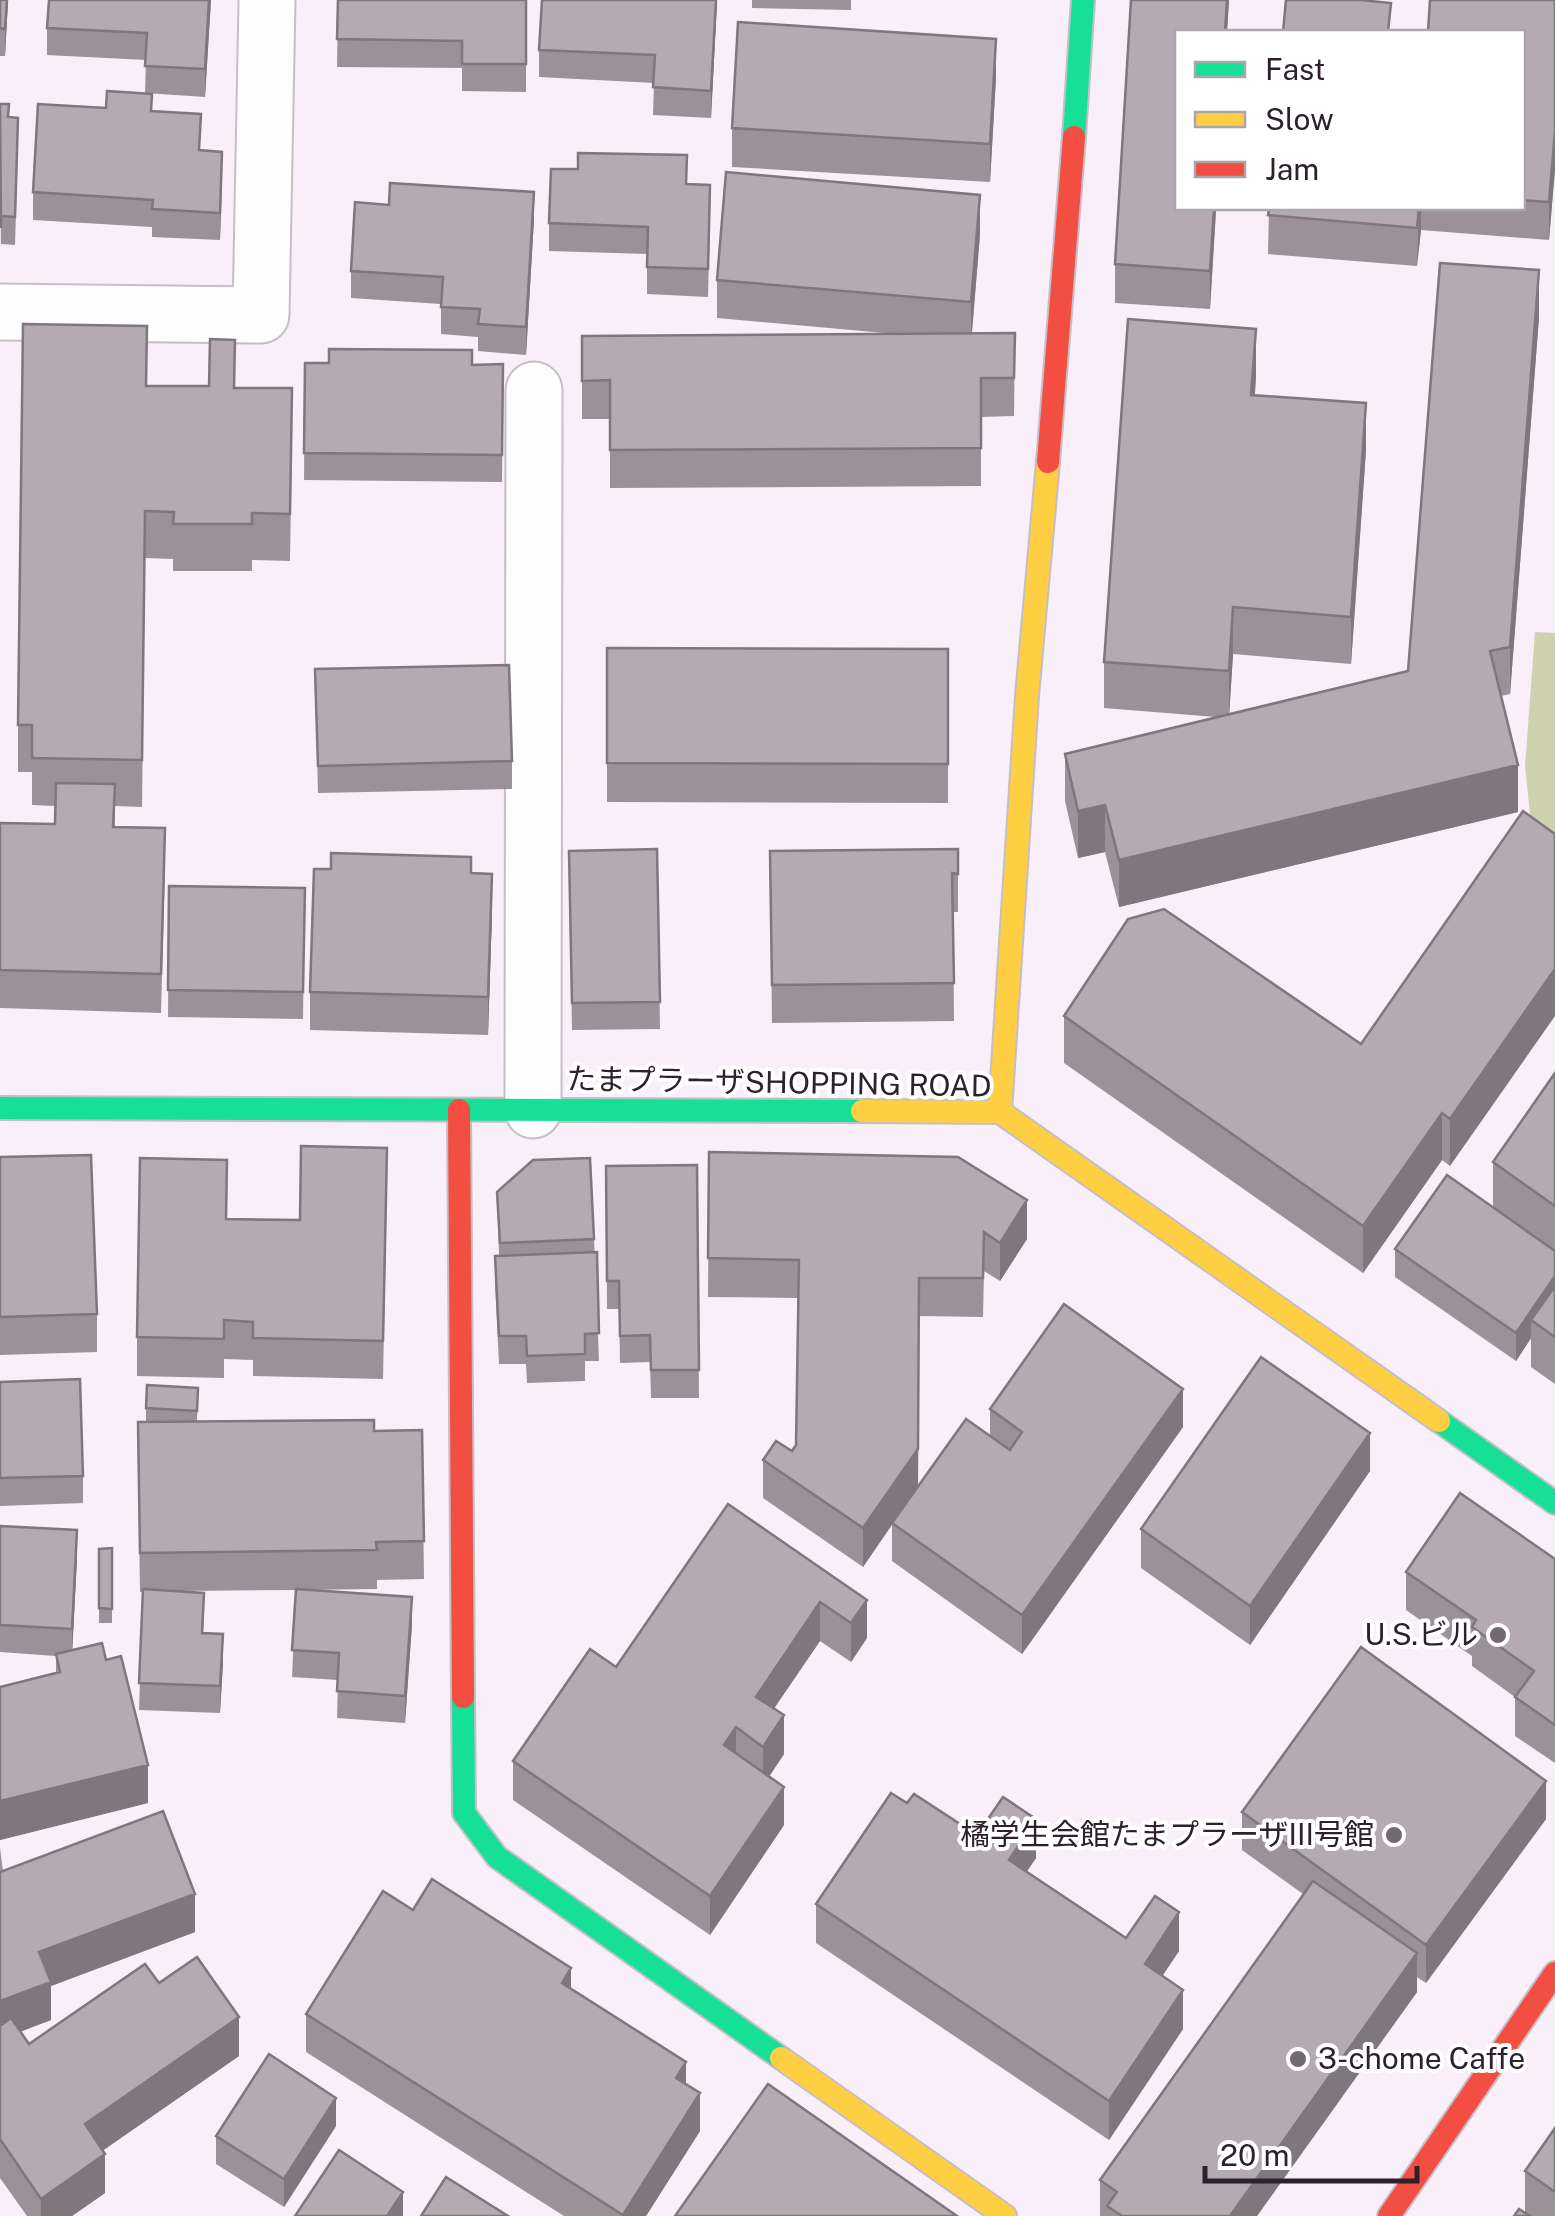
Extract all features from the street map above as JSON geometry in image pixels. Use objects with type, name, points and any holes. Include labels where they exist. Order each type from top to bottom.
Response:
[{"type":"street","points":[[0,312],[262,315],[268,0]]},
{"type":"street","points":[[1000,1112],[1026,696],[1068,243],[1082,0]]},
{"type":"street","points":[[533,1110],[534,390]]},
{"type":"street","name":"たまプラーザSHOPPING ROAD","points":[[0,1108],[1000,1112],[1555,1504]]},
{"type":"street","points":[[459,1110],[464,1813],[497,1857],[1005,2216]]},
{"type":"street","points":[[1389,2216],[1555,1973]]},
{"type":"green space","points":[[1535,632],[1555,633],[1555,868],[1534,853],[1525,766]]},
{"type":"building","points":[[0,0],[7,0],[5,29],[0,28]]},
{"type":"building","points":[[49,0],[209,0],[205,69],[145,66],[147,33],[47,28]]},
{"type":"building","points":[[338,0],[526,0],[526,64],[462,64],[462,41],[337,39]]},
{"type":"building","points":[[542,0],[716,0],[711,91],[653,87],[655,55],[539,50]]},
{"type":"building","points":[[1131,0],[1227,0],[1225,30],[1175,30],[1175,210],[1214,210],[1210,271],[1115,264]]},
{"type":"building","points":[[1286,0],[1391,3],[1388,30],[1283,30]]},
{"type":"building","points":[[1430,0],[1555,0],[1555,131],[1549,202],[1525,200],[1525,30],[1428,30]]},
{"type":"building","points":[[738,22],[996,39],[990,144],[732,128]]},
{"type":"building","points":[[107,91],[152,94],[151,111],[201,114],[199,150],[222,152],[220,213],[152,209],[153,200],[33,192],[38,104],[106,108]]},
{"type":"building","points":[[0,104],[9,104],[8,117],[18,118],[15,217],[1,216],[1,228]]},
{"type":"building","points":[[578,153],[687,155],[686,184],[710,185],[708,269],[647,267],[648,227],[549,223],[551,169],[578,169]]},
{"type":"building","points":[[726,172],[980,195],[971,302],[717,280]]},
{"type":"building","points":[[390,183],[534,192],[526,327],[478,324],[480,309],[441,307],[443,277],[351,271],[355,202],[389,205]]},
{"type":"building","points":[[1269,210],[1419,210],[1417,228],[1268,215]]},
{"type":"building","points":[[1440,263],[1539,270],[1510,647],[1490,651],[1518,765],[1119,860],[1105,805],[1078,811],[1065,754],[1408,671]]},
{"type":"building","points":[[1128,319],[1256,329],[1251,395],[1366,403],[1351,617],[1233,607],[1229,671],[1104,662]]},
{"type":"building","points":[[23,324],[147,326],[146,386],[209,386],[210,339],[235,340],[234,388],[292,388],[290,514],[252,513],[252,524],[173,524],[174,512],[145,511],[142,760],[32,758],[32,725],[18,725]]},
{"type":"building","points":[[1015,333],[1014,378],[981,378],[981,448],[610,450],[610,380],[582,381],[582,336]]},
{"type":"building","points":[[329,349],[472,350],[472,365],[503,364],[502,455],[304,453],[305,363],[329,363]]},
{"type":"building","points":[[607,648],[948,649],[948,764],[607,763]]},
{"type":"building","points":[[509,665],[512,761],[318,766],[315,669]]},
{"type":"building","points":[[56,783],[115,784],[113,827],[165,828],[161,974],[0,970],[0,823],[55,824]]},
{"type":"building","points":[[1523,811],[1555,834],[1555,969],[1450,1119],[1442,1113],[1363,1226],[1064,1016],[1128,919],[1164,909],[1361,1044]]},
{"type":"building","points":[[657,849],[660,1002],[572,1003],[569,851]]},
{"type":"building","points":[[958,849],[958,874],[952,873],[954,983],[772,985],[770,851]]},
{"type":"building","points":[[331,853],[471,857],[471,873],[492,874],[488,997],[310,992],[314,869],[331,869]]},
{"type":"building","points":[[169,886],[305,888],[303,992],[168,990]]},
{"type":"building","points":[[1555,1073],[1555,1206],[1493,1162]]},
{"type":"building","points":[[301,1146],[387,1148],[383,1341],[253,1338],[253,1322],[224,1320],[224,1339],[137,1337],[140,1158],[227,1160],[226,1219],[300,1220]]},
{"type":"building","points":[[709,1152],[958,1157],[1027,1200],[1000,1243],[984,1232],[983,1278],[919,1278],[918,1449],[863,1528],[763,1460],[776,1441],[792,1451],[796,1445],[799,1260],[708,1258]]},
{"type":"building","points":[[91,1155],[97,1314],[0,1317],[0,1157]]},
{"type":"building","points":[[590,1158],[594,1239],[500,1243],[497,1192],[533,1160]]},
{"type":"building","points":[[697,1165],[699,1370],[651,1370],[650,1335],[620,1336],[619,1281],[607,1281],[606,1166]]},
{"type":"building","points":[[1447,1175],[1555,1251],[1555,1276],[1516,1333],[1395,1249]]},
{"type":"building","points":[[597,1252],[599,1333],[585,1334],[585,1354],[527,1356],[526,1336],[499,1336],[495,1256]]},
{"type":"building","points":[[1555,1286],[1555,1337],[1531,1320]]},
{"type":"building","points":[[1064,1304],[1183,1389],[1022,1615],[892,1523],[966,1419],[1010,1450],[1022,1432],[990,1409]]},
{"type":"building","points":[[1261,1357],[1370,1433],[1250,1606],[1141,1529]]},
{"type":"building","points":[[80,1379],[83,1476],[0,1478],[0,1382]]},
{"type":"building","points":[[147,1385],[198,1388],[197,1411],[146,1408]]},
{"type":"building","points":[[374,1420],[374,1431],[422,1430],[424,1541],[376,1542],[377,1550],[140,1553],[138,1422]]},
{"type":"building","name":"U.S.ビル","points":[[1460,1493],[1555,1559],[1555,1725],[1515,1697],[1534,1671],[1472,1627],[1476,1620],[1406,1572]]},
{"type":"building","points":[[728,1504],[867,1600],[851,1623],[820,1602],[756,1697],[784,1715],[763,1747],[736,1727],[724,1745],[784,1787],[710,1896],[513,1761],[590,1649],[616,1667]]},
{"type":"building","points":[[0,1526],[77,1530],[72,1629],[0,1625]]},
{"type":"building","points":[[112,1548],[112,1609],[99,1608],[99,1549]]},
{"type":"building","points":[[143,1589],[204,1593],[202,1633],[223,1634],[220,1686],[139,1683]]},
{"type":"building","points":[[296,1589],[412,1597],[405,1696],[337,1691],[339,1653],[292,1650]]},
{"type":"building","points":[[102,1643],[106,1660],[121,1656],[148,1765],[0,1801],[0,1687],[60,1672],[56,1654]]},
{"type":"building","name":"橘学生会館たまプラーザIII号館","points":[[1361,1647],[1546,1781],[1426,1945],[1242,1812]]},
{"type":"building","points":[[891,1793],[907,1803],[914,1794],[977,1835],[1003,1797],[1036,1819],[1009,1860],[1126,1938],[1155,1896],[1179,1912],[1145,1964],[1183,1990],[1109,2101],[816,1904]]},
{"type":"building","points":[[163,1811],[195,1894],[39,1952],[51,1982],[0,2001],[0,1872]]},
{"type":"building","points":[[432,1879],[571,1968],[562,1983],[686,2062],[676,2078],[700,2093],[623,2215],[306,2014],[383,1891],[413,1910]]},
{"type":"building","points":[[1313,1881],[1417,1953],[1230,2216],[1122,2216],[1107,2206],[1117,2192],[1100,2180]]},
{"type":"building","points":[[197,1957],[239,2017],[85,2124],[105,2154],[41,2199],[0,2139],[0,2026],[11,2018],[29,2044],[145,1964],[159,1983]]},
{"type":"building","points":[[269,2054],[336,2098],[284,2179],[216,2136]]},
{"type":"building","points":[[768,2084],[957,2216],[675,2216]]},
{"type":"building","points":[[1555,2128],[1555,2192],[1525,2171]]},
{"type":"building","points":[[339,2150],[403,2192],[387,2216],[295,2216]]},
{"type":"building","points":[[446,2177],[508,2216],[421,2216]]},
{"type":"traffic: fast","points":[[1074,137],[1083,0]]},
{"type":"traffic: fast","points":[[0,1108],[862,1111]]},
{"type":"traffic: fast","points":[[1439,1421],[1555,1503]]},
{"type":"traffic: fast","points":[[463,1697],[464,1813],[497,1857],[781,2058]]},
{"type":"traffic: slow","points":[[1000,1112],[1027,696],[1048,462]]},
{"type":"traffic: slow","points":[[862,1111],[1000,1112],[1439,1421]]},
{"type":"traffic: slow","points":[[781,2058],[1005,2216]]},
{"type":"traffic: jam","points":[[1048,462],[1074,137]]},
{"type":"traffic: jam","points":[[459,1110],[463,1697]]},
{"type":"traffic: jam","points":[[1389,2216],[1555,1973]]},
{"type":"place","name":"U.S.ビル","points":[[1498,1635]]},
{"type":"place","name":"橘学生会館たまプラーザIII号館","points":[[1394,1835]]},
{"type":"place","name":"3-chome Caffe","points":[[1298,2059]]}]
